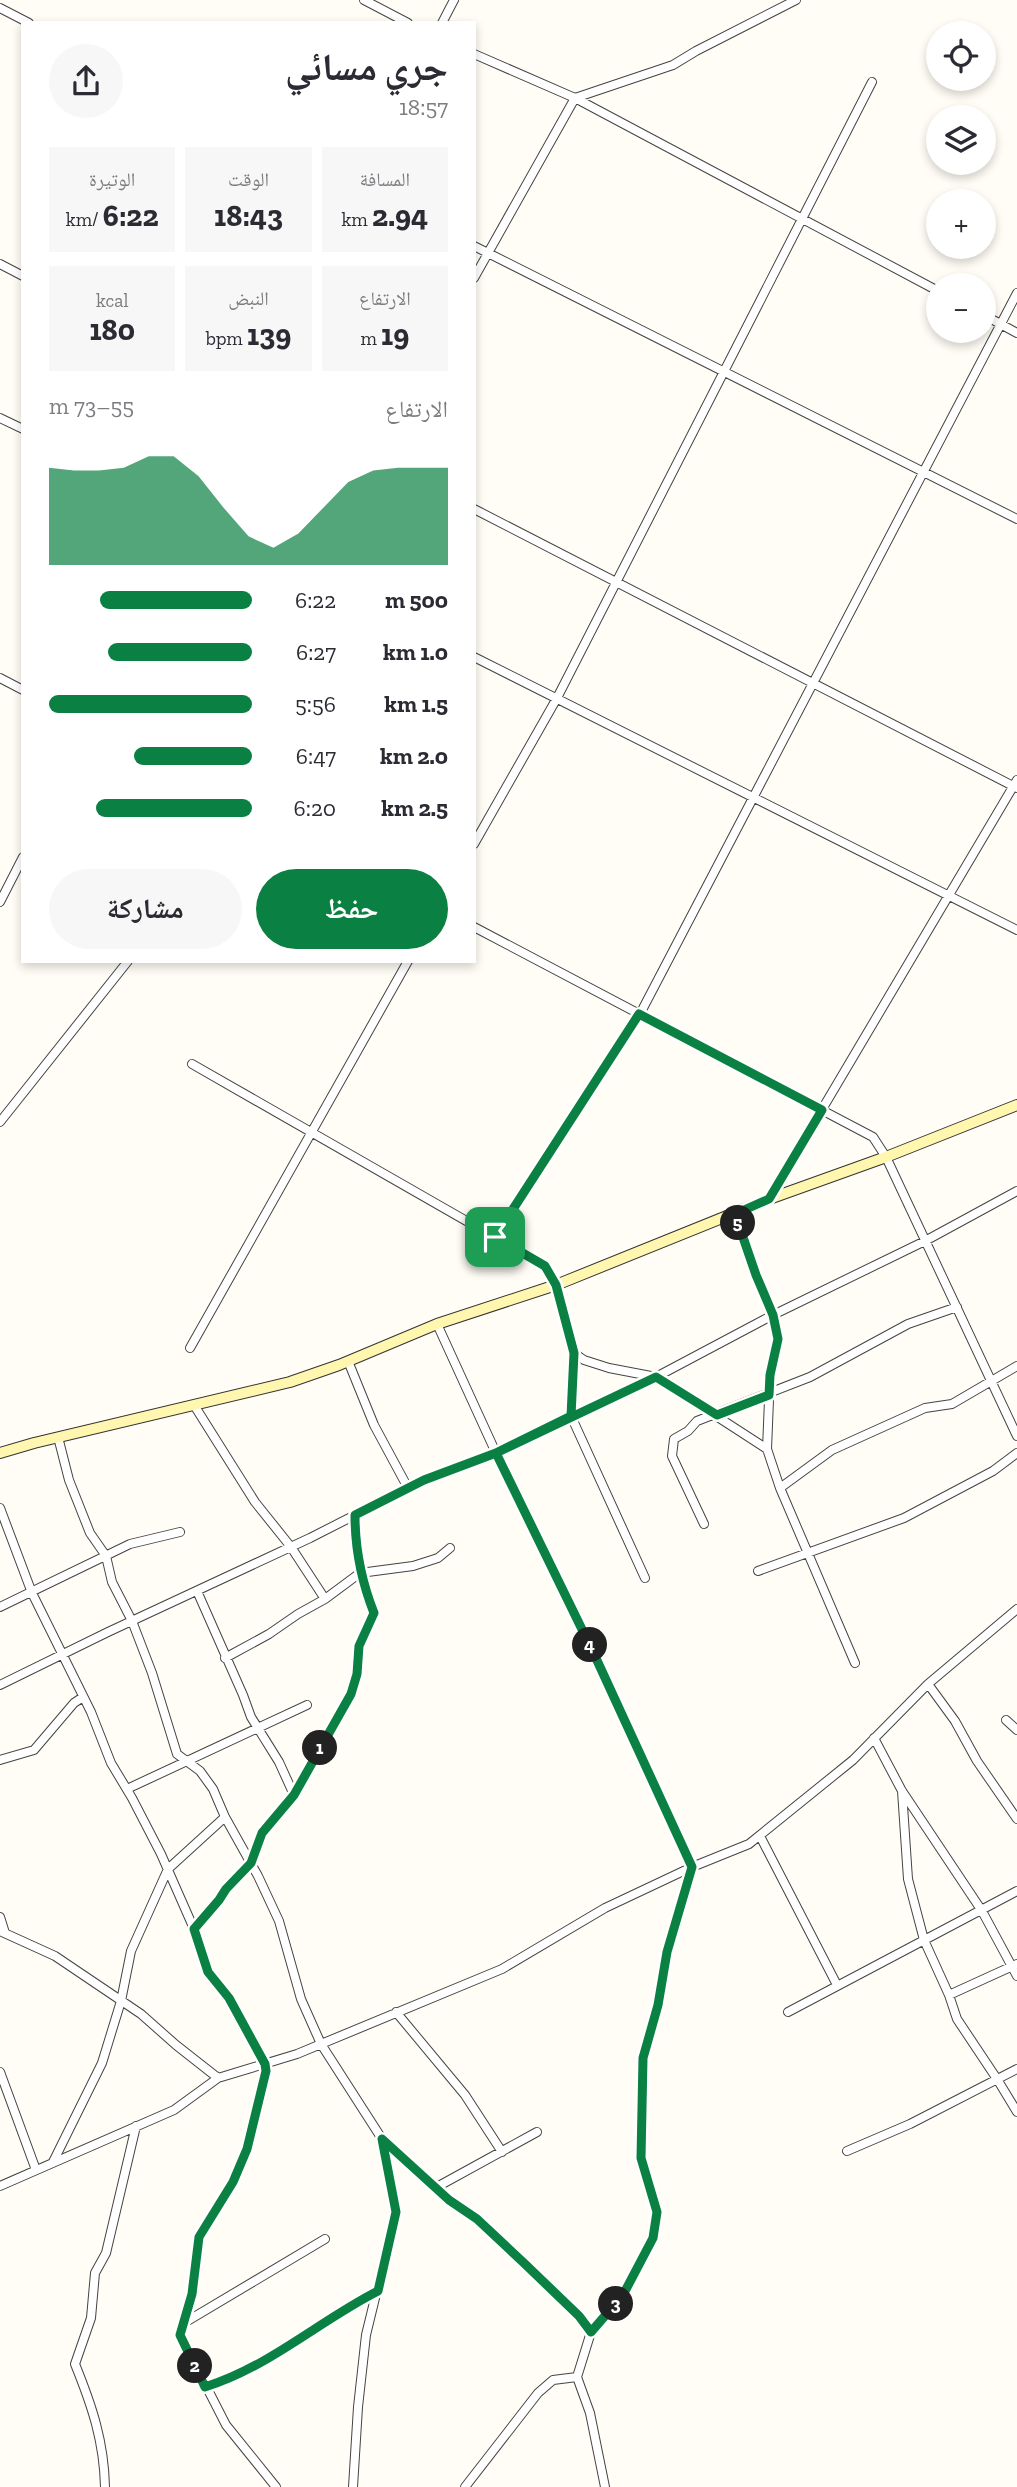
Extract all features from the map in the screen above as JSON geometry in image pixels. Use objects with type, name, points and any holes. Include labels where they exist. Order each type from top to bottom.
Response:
[{"type":"street","points":[[364,0],[404,21]]},
{"type":"street","points":[[443,21],[454,0]]},
{"type":"street","points":[[476,274],[575,98],[673,65],[796,0]]},
{"type":"street","points":[[0,8],[25,21]]},
{"type":"street","points":[[476,55],[575,98],[926,285]]},
{"type":"street","points":[[476,840],[556,698],[872,82]]},
{"type":"street","points":[[476,247],[1017,519]]},
{"type":"street","points":[[0,264],[21,275]]},
{"type":"street","points":[[495,1237],[639,1014],[1017,293]]},
{"type":"street","points":[[996,321],[1017,332]]},
{"type":"street","points":[[0,418],[21,428]]},
{"type":"street","points":[[476,510],[1016,785],[769,1199]]},
{"type":"street","points":[[476,658],[1017,930]]},
{"type":"street","points":[[0,678],[21,689]]},
{"type":"street","points":[[0,902],[21,861]]},
{"type":"street","points":[[476,928],[873,1137],[886,1157],[1017,1436]]},
{"type":"street","points":[[0,1122],[126,963]]},
{"type":"street","points":[[190,1348],[407,963]]},
{"type":"street","points":[[192,1064],[545,1266],[556,1285],[574,1353],[571,1416],[645,1578]]},
{"type":"street","points":[[0,1453],[290,1382],[437,1325],[556,1285],[769,1199],[886,1157],[1017,1105]]},
{"type":"street","points":[[0,1685],[291,1547],[408,1488],[496,1453],[656,1377],[773,1315],[925,1241],[1017,1191]]},
{"type":"street","points":[[735,1214],[773,1315],[778,1339],[770,1375],[767,1449],[780,1488],[855,1663]]},
{"type":"street","points":[[704,1524],[672,1456],[674,1438],[688,1431],[697,1421],[769,1395],[810,1377],[908,1325],[957,1307]]},
{"type":"street","points":[[437,1325],[692,1867],[667,1952],[658,2005],[643,2058],[641,2158],[657,2212],[653,2238],[623,2295],[591,2332],[577,2377],[590,2413],[606,2487]]},
{"type":"street","points":[[574,1353],[584,1360],[609,1368],[656,1377],[767,1449]]},
{"type":"street","points":[[348,1361],[374,1425],[408,1488]]},
{"type":"street","points":[[780,1488],[832,1450],[925,1408],[952,1404],[1017,1366]]},
{"type":"street","points":[[194,1405],[255,1502],[291,1547],[325,1599]]},
{"type":"street","points":[[58,1437],[69,1480],[86,1522],[106,1556],[112,1582],[132,1621],[152,1673],[177,1754],[200,1770],[213,1788],[251,1863],[279,1921],[301,1999],[321,2044],[382,2139],[435,2188],[477,2219],[579,2316],[591,2332]]},
{"type":"street","points":[[758,1571],[904,1518],[993,1471],[1017,1453]]},
{"type":"street","points":[[0,1508],[32,1593],[83,1697],[111,1763],[167,1869],[194,1929],[208,1972],[229,1998],[265,2064],[266,2071],[247,2149],[233,2182],[199,2237],[192,2294],[180,2335],[226,2425],[276,2487]]},
{"type":"street","points":[[194,1929],[251,1863],[262,1833],[294,1795],[351,1694],[357,1674],[359,1646],[374,1613],[360,1573],[355,1546],[355,1515]]},
{"type":"street","points":[[0,1608],[130,1544],[180,1532]]},
{"type":"street","points":[[225,1658],[325,1599],[360,1573],[413,1566],[438,1558],[450,1548]]},
{"type":"street","points":[[197,1591],[251,1717],[279,1762],[294,1795]]},
{"type":"street","points":[[0,2186],[174,2110],[218,2078],[297,2054],[502,1969],[605,1908],[692,1867],[749,1844],[824,1785],[928,1684],[1017,1609]]},
{"type":"street","points":[[928,1684],[956,1721],[977,1761],[1017,1819]]},
{"type":"street","points":[[0,1760],[34,1750],[74,1703],[83,1697]]},
{"type":"street","points":[[127,1789],[259,1730],[307,1705]]},
{"type":"street","points":[[1006,1720],[1017,1730]]},
{"type":"street","points":[[874,1738],[902,1791],[982,1911],[1017,1976]]},
{"type":"street","points":[[902,1791],[908,1879],[924,1940],[957,2019],[1017,2112]]},
{"type":"street","points":[[53,2162],[102,2063],[121,2000],[131,1951],[167,1869],[225,1816]]},
{"type":"street","points":[[760,1836],[836,1985]]},
{"type":"street","points":[[788,2012],[1017,1891]]},
{"type":"street","points":[[0,1917],[3,1932],[55,1956],[121,2000],[218,2078]]},
{"type":"street","points":[[949,1995],[1014,1966]]},
{"type":"street","points":[[396,2012],[465,2095],[502,2152]]},
{"type":"street","points":[[848,2151],[910,2124],[1017,2069]]},
{"type":"street","points":[[0,2071],[36,2170]]},
{"type":"street","points":[[105,2487],[105,2465],[96,2417],[75,2364],[91,2318],[95,2273],[106,2253],[136,2126]]},
{"type":"street","points":[[435,2188],[537,2132]]},
{"type":"street","points":[[354,2487],[358,2407],[366,2335],[396,2212],[382,2139]]},
{"type":"street","points":[[184,2323],[325,2239]]},
{"type":"street","points":[[205,2387],[233,2378],[282,2350],[350,2305],[378,2291]]},
{"type":"street","points":[[465,2487],[538,2393],[553,2380],[577,2377]]},
{"type":"route","points":[[495,1237],[545,1266],[556,1285],[574,1353],[571,1416],[496,1453],[424,1480],[355,1515],[355,1546],[360,1573],[374,1613],[359,1646],[357,1674],[351,1694],[294,1795],[262,1833],[251,1863],[194,1929],[208,1972],[229,1998],[265,2064],[266,2071],[247,2149],[233,2182],[199,2237],[192,2294],[180,2335],[205,2387],[233,2378],[314,2330],[350,2305],[378,2291],[396,2212],[382,2139],[449,2200],[477,2219],[579,2316],[591,2332],[623,2295],[653,2238],[657,2212],[641,2158],[643,2058],[658,2005],[667,1952],[692,1867],[595,1656],[496,1453],[656,1377],[717,1415],[769,1395],[770,1375],[778,1339],[773,1315],[735,1214],[769,1199],[822,1110],[639,1014],[495,1237]]}]
